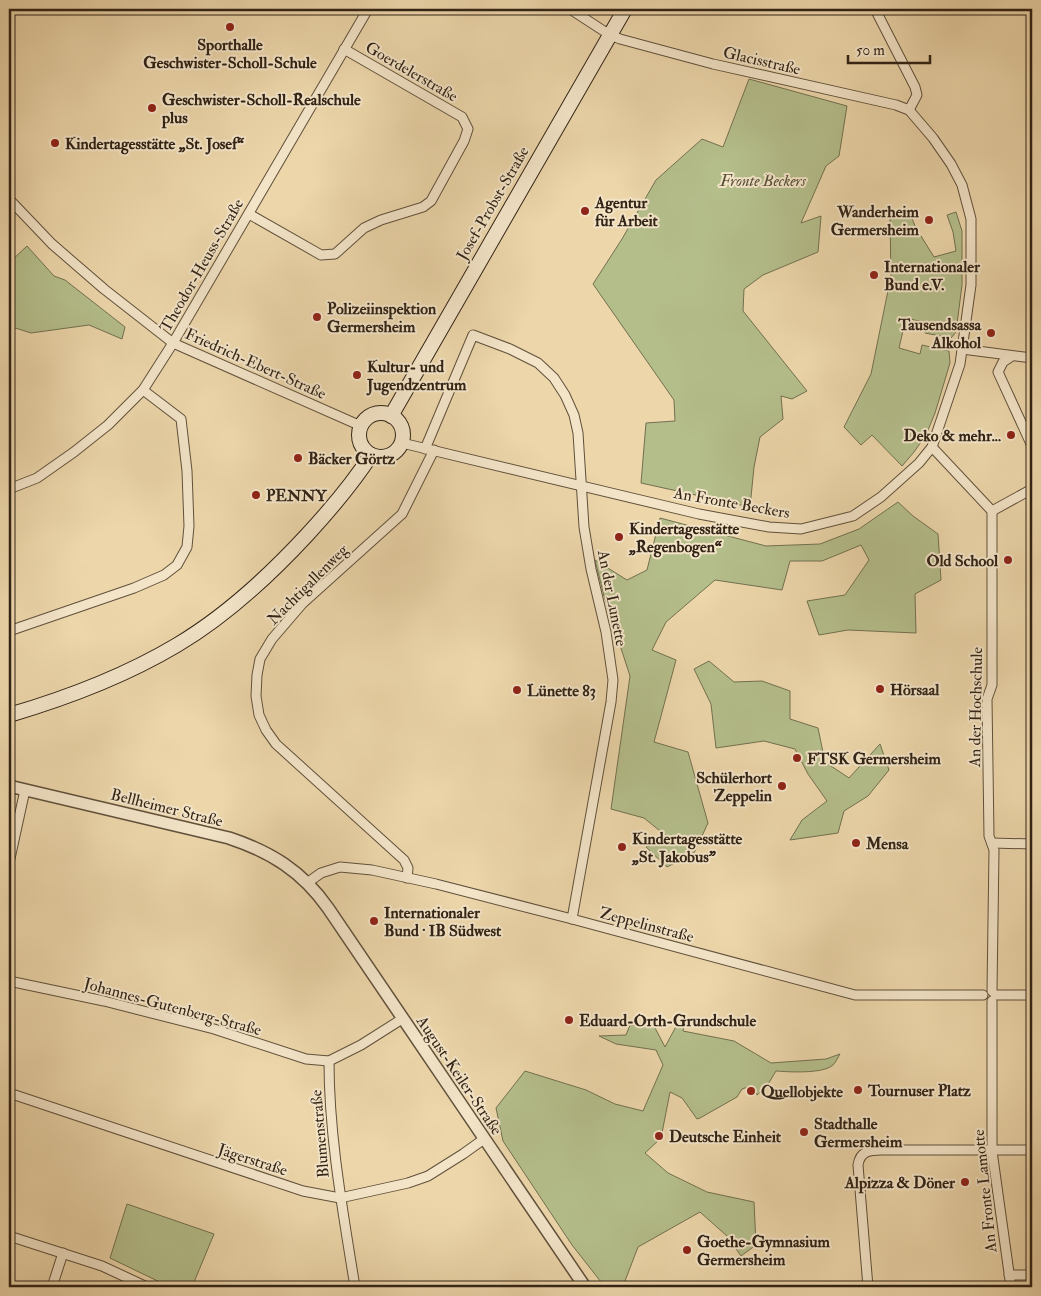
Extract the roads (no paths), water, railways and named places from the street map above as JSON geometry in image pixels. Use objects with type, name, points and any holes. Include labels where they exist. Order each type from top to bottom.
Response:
[{"type":"main road","name":"Josef-Probst-Straße","points":[[392,416],[625,9]]},
{"type":"main road","points":[[378,413],[392,416],[401,424],[404,436],[402,443],[393,454],[378,457],[371,454],[362,445],[360,439],[361,426],[371,416],[378,413]]},
{"type":"main road","points":[[9,715],[98,685],[158,656],[204,627],[247,594],[287,557],[323,518],[371,454]]},
{"type":"street","name":"Theodor-Heuss-Straße","points":[[9,489],[37,478],[74,452],[108,425],[143,390],[173,343],[368,9]]},
{"type":"street","name":"Glacisstraße","points":[[570,9],[610,35],[713,64],[885,102],[909,110]]},
{"type":"street","points":[[879,10],[915,87],[917,95],[909,110]]},
{"type":"street","name":"Goerdelerstraße","points":[[248,214],[321,255],[335,254],[364,228],[381,220],[423,207],[431,201],[466,135],[468,129],[462,117],[344,49]]},
{"type":"street","name":"An Fronte Beckers","points":[[402,443],[699,514],[769,527],[801,530],[852,516],[881,498],[919,463],[932,447],[960,364],[972,285],[971,218],[962,185],[951,164],[933,138],[909,110]]},
{"type":"street","name":"Friedrich-Ebert-Straße","points":[[9,199],[38,231],[74,264],[104,290],[173,343],[361,426]]},
{"type":"street","name":"An der Lunette","points":[[430,449],[474,335],[510,349],[538,363],[554,378],[565,395],[574,415],[578,433],[584,527],[606,632],[613,680],[611,702],[572,919]]},
{"type":"street","points":[[962,349],[1032,358]]},
{"type":"street","points":[[1012,356],[1003,362],[998,372],[1032,446]]},
{"type":"street","points":[[9,631],[134,588],[164,575],[177,565],[187,547],[189,526],[187,471],[181,419],[143,390]]},
{"type":"street","points":[[932,447],[992,511],[1032,489]]},
{"type":"street","name":"Nachtigallenweg","points":[[407,878],[408,868],[404,860],[276,744],[266,730],[259,715],[256,696],[257,675],[260,659],[272,639],[302,604],[402,514],[430,449]]},
{"type":"street","name":"An der Hochschule","points":[[991,995],[994,850],[989,836],[988,699],[992,686],[992,511]]},
{"type":"street","name":"Bellheimer Straße","points":[[9,786],[229,838],[273,856],[292,869],[307,883]]},
{"type":"street","points":[[9,863],[25,790]]},
{"type":"street","points":[[992,843],[1032,844]]},
{"type":"street","name":"Zeppelinstraße","points":[[307,883],[321,872],[340,867],[362,869],[407,878],[572,919],[855,996],[1032,995]]},
{"type":"street","name":"August-Keiler-Straße","points":[[307,883],[317,892],[585,1287]]},
{"type":"street","name":"Johannes-Gutenberg-Straße","points":[[9,981],[113,1003],[214,1029],[306,1059],[329,1061]]},
{"type":"street","name":"An Fronte Lamotte","points":[[991,995],[992,1151],[1011,1287]]},
{"type":"street","points":[[329,1061],[360,1045],[402,1019]]},
{"type":"street","name":"Blumenstraße","points":[[329,1061],[331,1123],[340,1198],[355,1287]]},
{"type":"street","name":"Jägerstraße","points":[[9,1093],[303,1191],[340,1198],[408,1183],[428,1176],[484,1139]]},
{"type":"street","points":[[868,1287],[858,1165],[864,1153],[869,1150],[1032,1150]]},
{"type":"street","points":[[9,1236],[102,1266],[147,1287]]},
{"type":"street","points":[[52,1287],[63,1253]]},
{"type":"street","points":[[1009,1275],[1032,1276]]},
{"type":"place","name":"Sporthalle Geschwister-Scholl-Schule","points":[[230,27]]},
{"type":"place","name":"Geschwister-Scholl-Realschule plus","points":[[152,108]]},
{"type":"place","name":"Kindertagesstätte „St. Josef“","points":[[55,143]]},
{"type":"place","name":"Agentur für Arbeit","points":[[585,211]]},
{"type":"place","name":"Wanderheim Germersheim","points":[[929,220]]},
{"type":"place","name":"Internationaler Bund e.V.","points":[[874,275]]},
{"type":"place","name":"Polizeiinspektion Germersheim","points":[[317,317]]},
{"type":"place","name":"Tausendsassa Alkohol","points":[[991,333]]},
{"type":"place","name":"Kultur- und Jugendzentrum","points":[[357,375]]},
{"type":"place","name":"Deko & mehr...","points":[[1011,435]]},
{"type":"place","name":"Bäcker Görtz","points":[[298,458]]},
{"type":"place","name":"PENNY","points":[[256,495]]},
{"type":"place","name":"Kindertagesstätte „Regenbogen“","points":[[619,537]]},
{"type":"place","name":"Old School","points":[[1008,560]]},
{"type":"place","name":"Hörsaal","points":[[880,689]]},
{"type":"place","name":"Lünette 83","points":[[517,690]]},
{"type":"place","name":"FTSK Germersheim","points":[[797,758]]},
{"type":"place","name":"Schülerhort Zeppelin","points":[[782,786]]},
{"type":"place","name":"Mensa","points":[[856,843]]},
{"type":"place","name":"Kindertagesstätte „St. Jakobus”","points":[[622,847]]},
{"type":"place","name":"Internationaler Bund · IB Südwest","points":[[374,921]]},
{"type":"place","name":"Eduard-Orth-Grundschule","points":[[569,1020]]},
{"type":"place","name":"Tournuser Platz","points":[[858,1090]]},
{"type":"place","name":"Quellobjekte","points":[[751,1091]]},
{"type":"place","name":"Stadthalle Germersheim","points":[[804,1132]]},
{"type":"place","name":"Deutsche Einheit","points":[[659,1136]]},
{"type":"place","name":"Alpizza & Döner","points":[[965,1182]]},
{"type":"place","name":"Goethe-Gymnasium Germersheim","points":[[687,1250]]},
{"type":"park label","name":"Fronte Beckers","points":[[763,180]]}]
